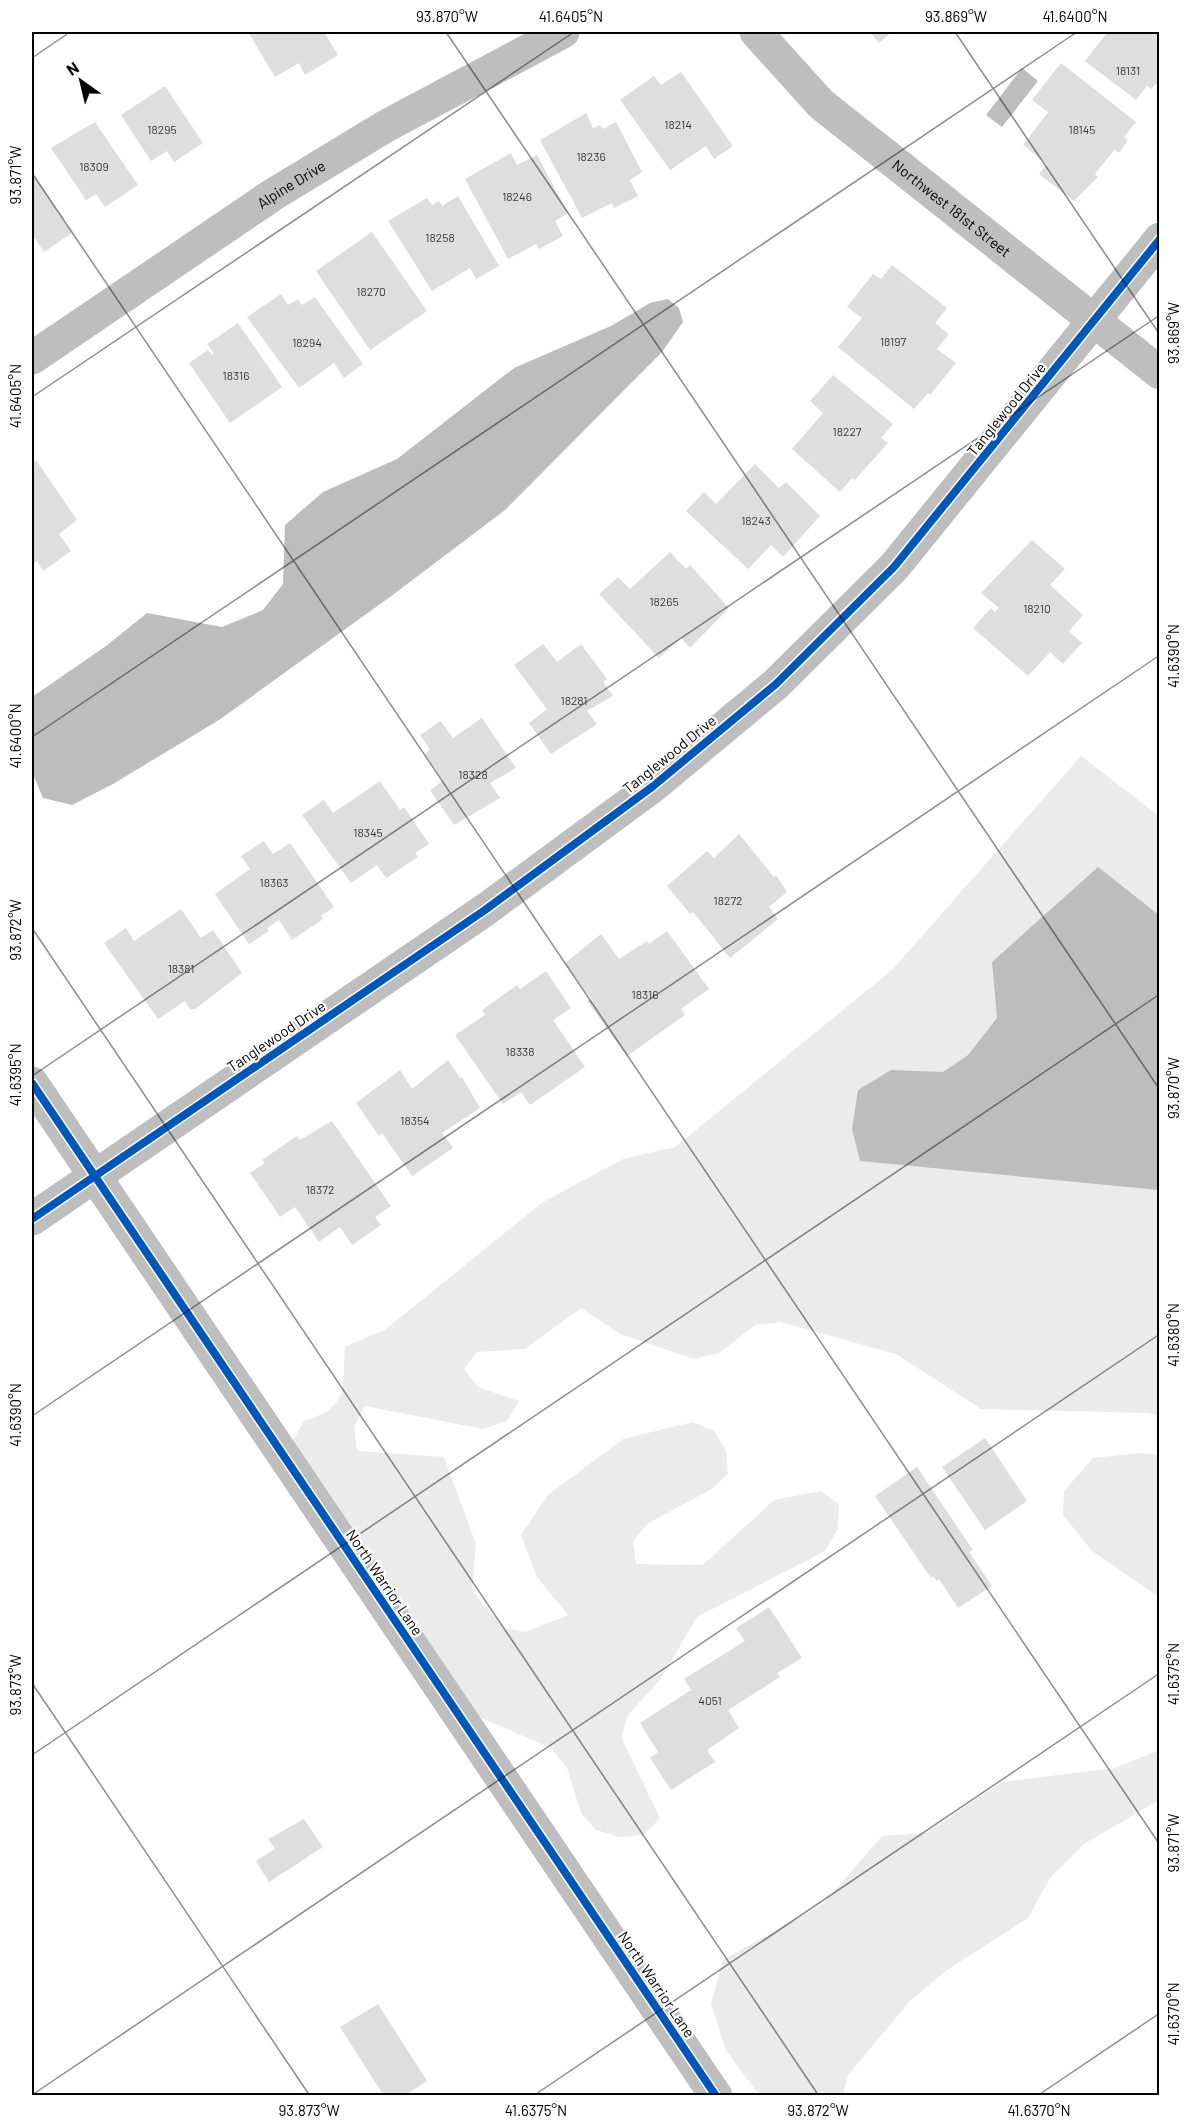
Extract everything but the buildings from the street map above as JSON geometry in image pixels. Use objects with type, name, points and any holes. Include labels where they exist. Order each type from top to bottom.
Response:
[{"type":"street","name":"Alpine Drive","points":[[32,358],[274,194],[386,126],[563,32]]},
{"type":"street","name":"Northwest 181st Street","points":[[756,32],[821,104],[1160,373]]},
{"type":"street","name":"Tanglewood Drive","points":[[32,1219],[485,910],[652,787],[776,684],[894,567],[1160,239]]},
{"type":"street","name":"North Warrior Lane","points":[[32,1083],[716,2096]]},
{"type":"shaded area","points":[[1022,68],[1038,81],[1002,127],[986,115]]},
{"type":"shaded area","points":[[668,299],[679,308],[683,322],[662,352],[505,510],[390,597],[219,720],[113,784],[72,805],[43,798],[32,772],[32,697],[106,646],[147,613],[222,627],[263,610],[283,584],[285,525],[323,492],[397,459],[514,368],[611,326],[650,303]]},
{"type":"shaded area","points":[[1081,756],[1159,816],[1159,1416],[1148,1413],[981,1409],[896,1354],[780,1322],[755,1325],[719,1353],[694,1359],[620,1334],[581,1308],[525,1349],[477,1352],[464,1369],[478,1387],[519,1401],[507,1421],[483,1429],[365,1406],[354,1427],[357,1451],[444,1457],[476,1544],[472,1591],[504,1628],[526,1632],[568,1615],[537,1577],[521,1535],[548,1495],[623,1439],[693,1422],[714,1431],[726,1451],[728,1474],[710,1490],[647,1524],[633,1542],[636,1564],[703,1565],[774,1500],[821,1491],[839,1505],[838,1529],[825,1551],[697,1617],[660,1680],[628,1715],[621,1737],[660,1818],[644,1835],[620,1837],[596,1830],[581,1813],[567,1768],[551,1748],[472,1714],[289,1447],[304,1421],[329,1409],[341,1394],[345,1347],[386,1329],[543,1202],[623,1159],[675,1147],[892,970]]},
{"type":"shaded area","points":[[1098,867],[1159,915],[1159,1190],[860,1161],[852,1129],[858,1090],[891,1070],[943,1072],[968,1055],[997,1018],[992,962]]},
{"type":"shaded area","points":[[1139,1453],[1159,1455],[1159,1597],[1092,1551],[1063,1515],[1064,1491],[1093,1458]]},
{"type":"shaded area","points":[[1159,1747],[1159,1800],[1084,1844],[1050,1878],[1028,1918],[947,1970],[910,2001],[848,2075],[843,2095],[759,2095],[726,2050],[711,2004],[723,1960],[823,1904],[882,1836],[926,1833],[1002,1782],[1115,1768],[1157,1751]]},
{"type":"cycle path","points":[[32,1219],[485,910],[652,787],[776,684],[894,567],[1160,239]]},
{"type":"cycle path","points":[[32,1083],[716,2096]]}]
